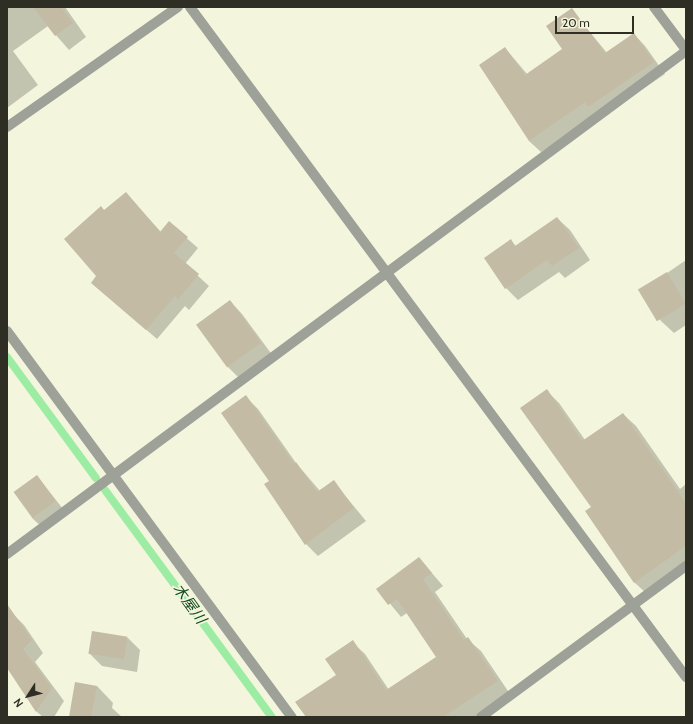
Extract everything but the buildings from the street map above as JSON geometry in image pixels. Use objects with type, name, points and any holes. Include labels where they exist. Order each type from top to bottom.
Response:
[{"type":"street","points":[[7,127],[178,7]]},
{"type":"street","points":[[190,7],[686,677]]},
{"type":"street","points":[[7,554],[111,475],[388,273],[686,51],[654,7]]},
{"type":"street","points":[[7,331],[111,475],[292,717]]},
{"type":"street","points":[[481,717],[634,606],[686,566]]},
{"type":"waterway","name":"木屋川","points":[[7,357],[96,478]]},
{"type":"waterway","name":"木屋川","points":[[105,490],[272,717]]}]
